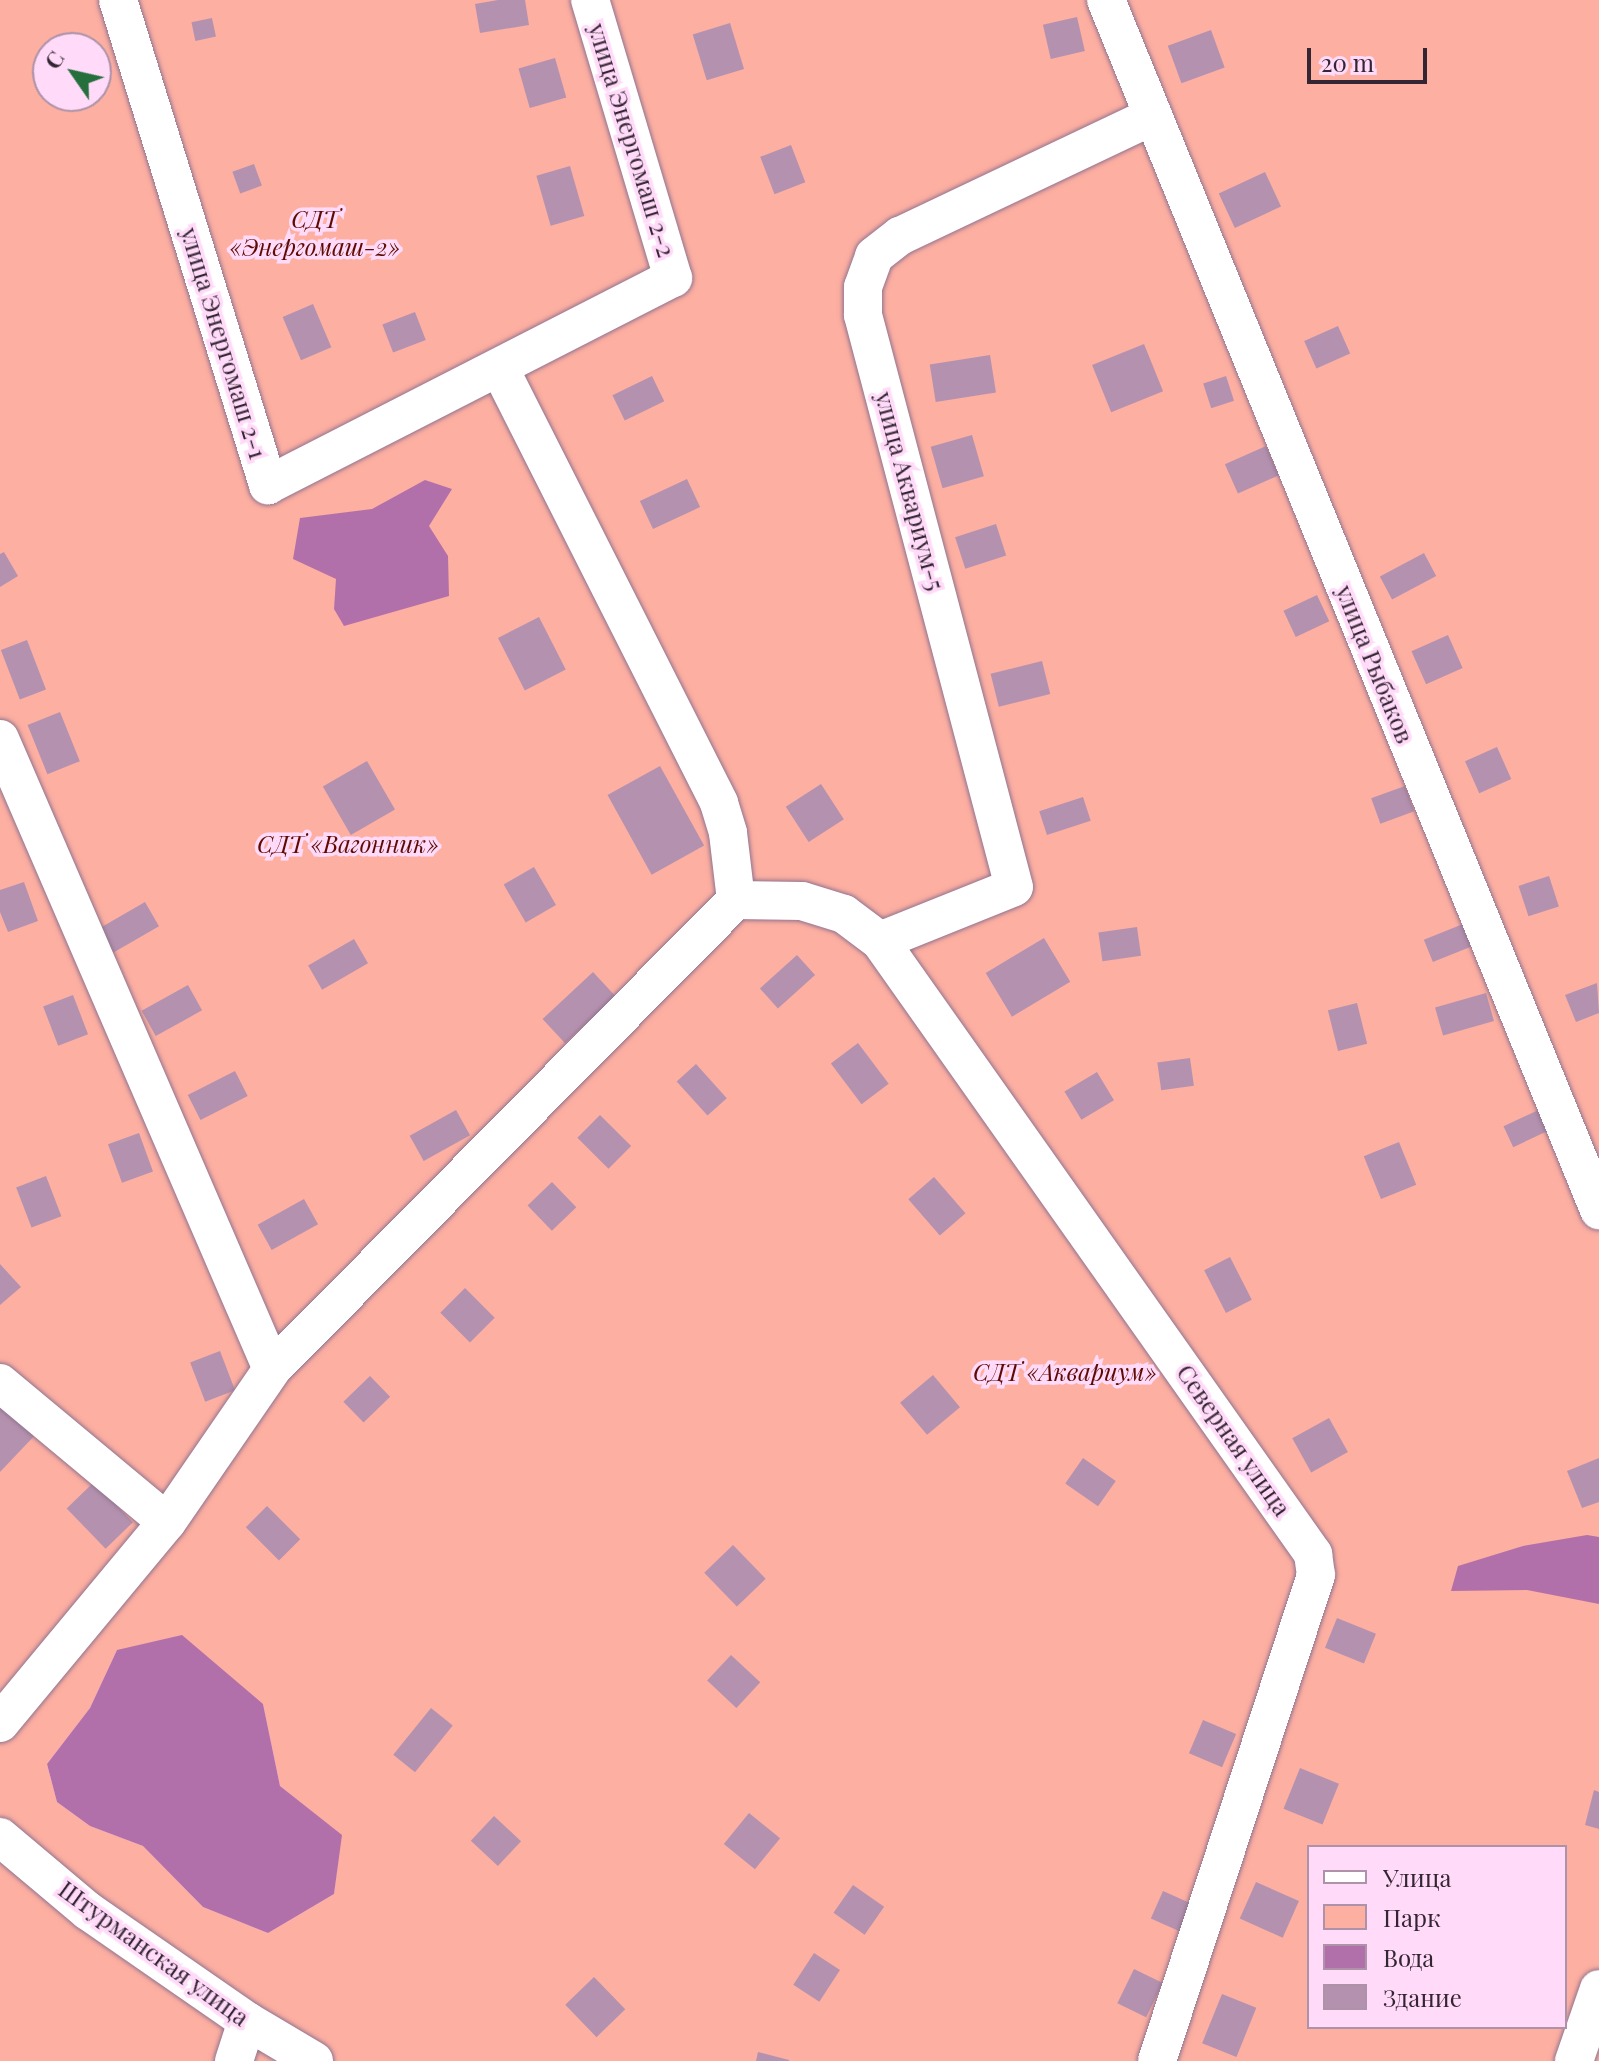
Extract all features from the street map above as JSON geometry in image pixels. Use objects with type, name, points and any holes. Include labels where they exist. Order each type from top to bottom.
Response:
[{"type":"street","name":"улица Энергомаш 2-1","points":[[118,0],[268,485],[500,369]]},
{"type":"street","name":"улица Энергомаш 2-2","points":[[500,369],[673,278],[590,0]]},
{"type":"street","name":"улица Рыбаков","points":[[1106,0],[1151,117],[1599,1210]]},
{"type":"street","name":"улица Аквариум-5","points":[[880,941],[1014,887],[863,315],[863,287],[874,256],[900,236],[1151,117]]},
{"type":"street","points":[[0,1723],[167,1522],[272,1369],[736,900],[728,833],[719,803],[500,369]]},
{"type":"street","points":[[0,739],[272,1369]]},
{"type":"street","name":"Северная улица","points":[[736,900],[802,901],[844,914],[880,941],[1313,1554],[1316,1575],[1157,2061]]},
{"type":"street","points":[[0,1383],[167,1522]]},
{"type":"street","name":"Штурманская улица","points":[[0,1837],[88,1911],[247,2021],[314,2061]]},
{"type":"street","points":[[1574,2061],[1599,1989]]},
{"type":"street","points":[[234,2061],[247,2021]]},
{"type":"green space","name":"СДТ «Аквариум»","points":[[0,0],[1599,0],[1599,2061],[0,2061]],"holes":[[[117,1650],[263,1704],[280,1786],[341,1835],[334,1894],[268,1933],[203,1907],[143,1846],[90,1826],[57,1802],[47,1764],[90,1708]]]},
{"type":"water","points":[[425,480],[452,489],[429,526],[448,556],[449,596],[344,626],[334,609],[336,579],[293,559],[300,518],[372,509]]},
{"type":"water","points":[[1587,1535],[1599,1537],[1599,1604],[1527,1590],[1451,1591],[1458,1566],[1523,1546]]},
{"type":"water","points":[[182,1635],[263,1704],[280,1786],[342,1835],[334,1894],[268,1933],[203,1907],[143,1846],[90,1826],[57,1802],[47,1764],[90,1708],[117,1650]]},
{"type":"building","points":[[525,0],[529,25],[480,33],[475,4]]},
{"type":"building","points":[[1077,17],[1085,51],[1051,59],[1043,25]]},
{"type":"building","points":[[212,18],[216,37],[195,41],[191,22]]},
{"type":"building","points":[[730,23],[744,69],[707,80],[693,34]]},
{"type":"building","points":[[1211,30],[1225,68],[1181,83],[1168,46]]},
{"type":"building","points":[[555,58],[566,97],[530,108],[518,68]]},
{"type":"building","points":[[791,145],[805,182],[775,194],[760,157]]},
{"type":"building","points":[[254,164],[262,186],[240,193],[232,172]]},
{"type":"building","points":[[570,166],[584,216],[551,226],[536,176]]},
{"type":"building","points":[[1265,172],[1281,206],[1235,228],[1219,194]]},
{"type":"building","points":[[313,304],[331,347],[301,360],[283,317]]},
{"type":"building","points":[[415,312],[426,340],[393,353],[382,325]]},
{"type":"building","points":[[1338,326],[1350,353],[1316,368],[1304,341]]},
{"type":"building","points":[[1144,344],[1163,391],[1111,412],[1092,365]]},
{"type":"building","points":[[990,355],[996,393],[936,402],[930,365]]},
{"type":"building","points":[[652,376],[664,401],[625,420],[612,395]]},
{"type":"building","points":[[1226,376],[1234,401],[1211,408],[1203,383]]},
{"type":"building","points":[[972,435],[984,476],[943,488],[931,447]]},
{"type":"building","points":[[1266,446],[1279,475],[1238,494],[1225,464]]},
{"type":"building","points":[[687,479],[700,507],[653,529],[640,501]]},
{"type":"building","points":[[996,524],[1006,555],[965,569],[955,537]]},
{"type":"building","points":[[4,552],[18,576],[0,587],[0,554]]},
{"type":"building","points":[[1424,553],[1436,576],[1392,599],[1380,576]]},
{"type":"building","points":[[1317,595],[1329,621],[1296,637],[1283,611]]},
{"type":"building","points":[[539,617],[566,670],[525,690],[498,638]]},
{"type":"building","points":[[1448,635],[1463,668],[1426,684],[1411,651]]},
{"type":"building","points":[[27,640],[46,689],[20,700],[1,650]]},
{"type":"building","points":[[1042,661],[1050,694],[999,707],[991,674]]},
{"type":"building","points":[[60,712],[80,761],[47,774],[28,725]]},
{"type":"building","points":[[1497,747],[1511,779],[1479,793],[1465,761]]},
{"type":"building","points":[[367,761],[395,809],[351,835],[323,786]]},
{"type":"building","points":[[660,766],[704,846],[652,875],[608,795]]},
{"type":"building","points":[[821,784],[844,819],[809,842],[786,807]]},
{"type":"building","points":[[1405,786],[1414,811],[1380,824],[1371,798]]},
{"type":"building","points":[[1083,797],[1091,821],[1047,835],[1039,811]]},
{"type":"building","points":[[534,867],[556,905],[526,923],[504,884]]},
{"type":"building","points":[[1549,876],[1559,906],[1528,916],[1519,886]]},
{"type":"building","points":[[24,882],[38,921],[8,932],[0,912],[0,890]]},
{"type":"building","points":[[145,902],[159,926],[113,953],[99,928]]},
{"type":"building","points":[[1473,920],[1482,942],[1433,962],[1424,940]]},
{"type":"building","points":[[1137,927],[1141,956],[1102,961],[1098,932]]},
{"type":"building","points":[[1044,938],[1070,982],[1012,1017],[986,973]]},
{"type":"building","points":[[354,939],[368,963],[322,990],[308,966]]},
{"type":"building","points":[[797,955],[815,975],[778,1009],[760,988]]},
{"type":"building","points":[[593,972],[616,996],[565,1043],[543,1019]]},
{"type":"building","points":[[1597,983],[1599,1013],[1576,1022],[1565,995]]},
{"type":"building","points":[[188,985],[202,1010],[156,1036],[142,1011]]},
{"type":"building","points":[[1486,993],[1494,1021],[1443,1035],[1435,1008]]},
{"type":"building","points":[[73,995],[88,1034],[58,1046],[43,1006]]},
{"type":"building","points":[[1357,1003],[1367,1044],[1338,1051],[1328,1010]]},
{"type":"building","points":[[858,1043],[889,1084],[862,1104],[831,1063]]},
{"type":"building","points":[[1190,1058],[1194,1086],[1161,1090],[1157,1063]]},
{"type":"building","points":[[696,1064],[727,1098],[707,1116],[677,1081]]},
{"type":"building","points":[[235,1071],[248,1096],[200,1120],[188,1095]]},
{"type":"building","points":[[1097,1072],[1114,1100],[1081,1120],[1064,1092]]},
{"type":"building","points":[[1547,1106],[1557,1127],[1513,1147],[1503,1126]]},
{"type":"building","points":[[456,1110],[470,1135],[424,1161],[410,1136]]},
{"type":"building","points":[[600,1115],[631,1146],[608,1169],[577,1138]]},
{"type":"building","points":[[139,1133],[153,1172],[122,1183],[108,1144]]},
{"type":"building","points":[[1399,1142],[1416,1185],[1381,1199],[1364,1156]]},
{"type":"building","points":[[46,1176],[61,1216],[32,1228],[16,1187]]},
{"type":"building","points":[[934,1177],[965,1213],[940,1236],[908,1199]]},
{"type":"building","points":[[552,1182],[576,1207],[552,1231],[528,1206]]},
{"type":"building","points":[[304,1199],[318,1224],[272,1250],[258,1225]]},
{"type":"building","points":[[1230,1257],[1252,1300],[1226,1313],[1204,1270]]},
{"type":"building","points":[[0,1264],[21,1287],[0,1305]]},
{"type":"building","points":[[465,1288],[495,1318],[470,1342],[440,1313]]},
{"type":"building","points":[[220,1351],[235,1390],[205,1402],[190,1362]]},
{"type":"building","points":[[933,1375],[960,1407],[927,1435],[900,1403]]},
{"type":"building","points":[[370,1376],[390,1397],[364,1423],[343,1402]]},
{"type":"building","points":[[0,1398],[37,1433],[0,1472]]},
{"type":"building","points":[[1329,1418],[1348,1452],[1311,1472],[1292,1438]]},
{"type":"building","points":[[1083,1458],[1116,1481],[1098,1506],[1065,1483]]},
{"type":"building","points":[[1599,1458],[1599,1502],[1582,1508],[1567,1471]]},
{"type":"building","points":[[94,1482],[133,1522],[106,1549],[67,1508]]},
{"type":"building","points":[[267,1506],[300,1539],[279,1560],[246,1527]]},
{"type":"building","points":[[733,1545],[766,1579],[737,1607],[704,1573]]},
{"type":"building","points":[[1337,1618],[1376,1634],[1364,1663],[1325,1648]]},
{"type":"building","points":[[731,1655],[760,1682],[736,1708],[707,1681]]},
{"type":"building","points":[[431,1708],[453,1726],[415,1772],[393,1755]]},
{"type":"building","points":[[1203,1720],[1236,1734],[1222,1767],[1189,1753]]},
{"type":"building","points":[[1300,1768],[1339,1784],[1322,1825],[1284,1809]]},
{"type":"building","points":[[1594,1790],[1599,1792],[1599,1829],[1585,1825]]},
{"type":"building","points":[[749,1813],[780,1838],[755,1869],[724,1844]]},
{"type":"building","points":[[494,1816],[521,1841],[498,1866],[471,1841]]},
{"type":"building","points":[[1256,1882],[1299,1901],[1283,1938],[1240,1919]]},
{"type":"building","points":[[853,1885],[884,1907],[865,1935],[833,1913]]},
{"type":"building","points":[[1163,1891],[1195,1905],[1183,1933],[1151,1918]]},
{"type":"building","points":[[814,1953],[840,1970],[819,2002],[793,1985]]},
{"type":"building","points":[[1134,1969],[1163,1983],[1146,2017],[1117,2003]]},
{"type":"building","points":[[594,1977],[625,2009],[596,2037],[565,2005]]},
{"type":"building","points":[[1222,1994],[1256,2008],[1236,2057],[1202,2043]]},
{"type":"building","points":[[758,2052],[789,2060],[789,2061],[756,2061]]},
{"type":"park label","name":"СДТ «Энергомаш-2»","points":[[315,233]]},
{"type":"park label","name":"СДТ «Вагонник»","points":[[348,844]]}]
